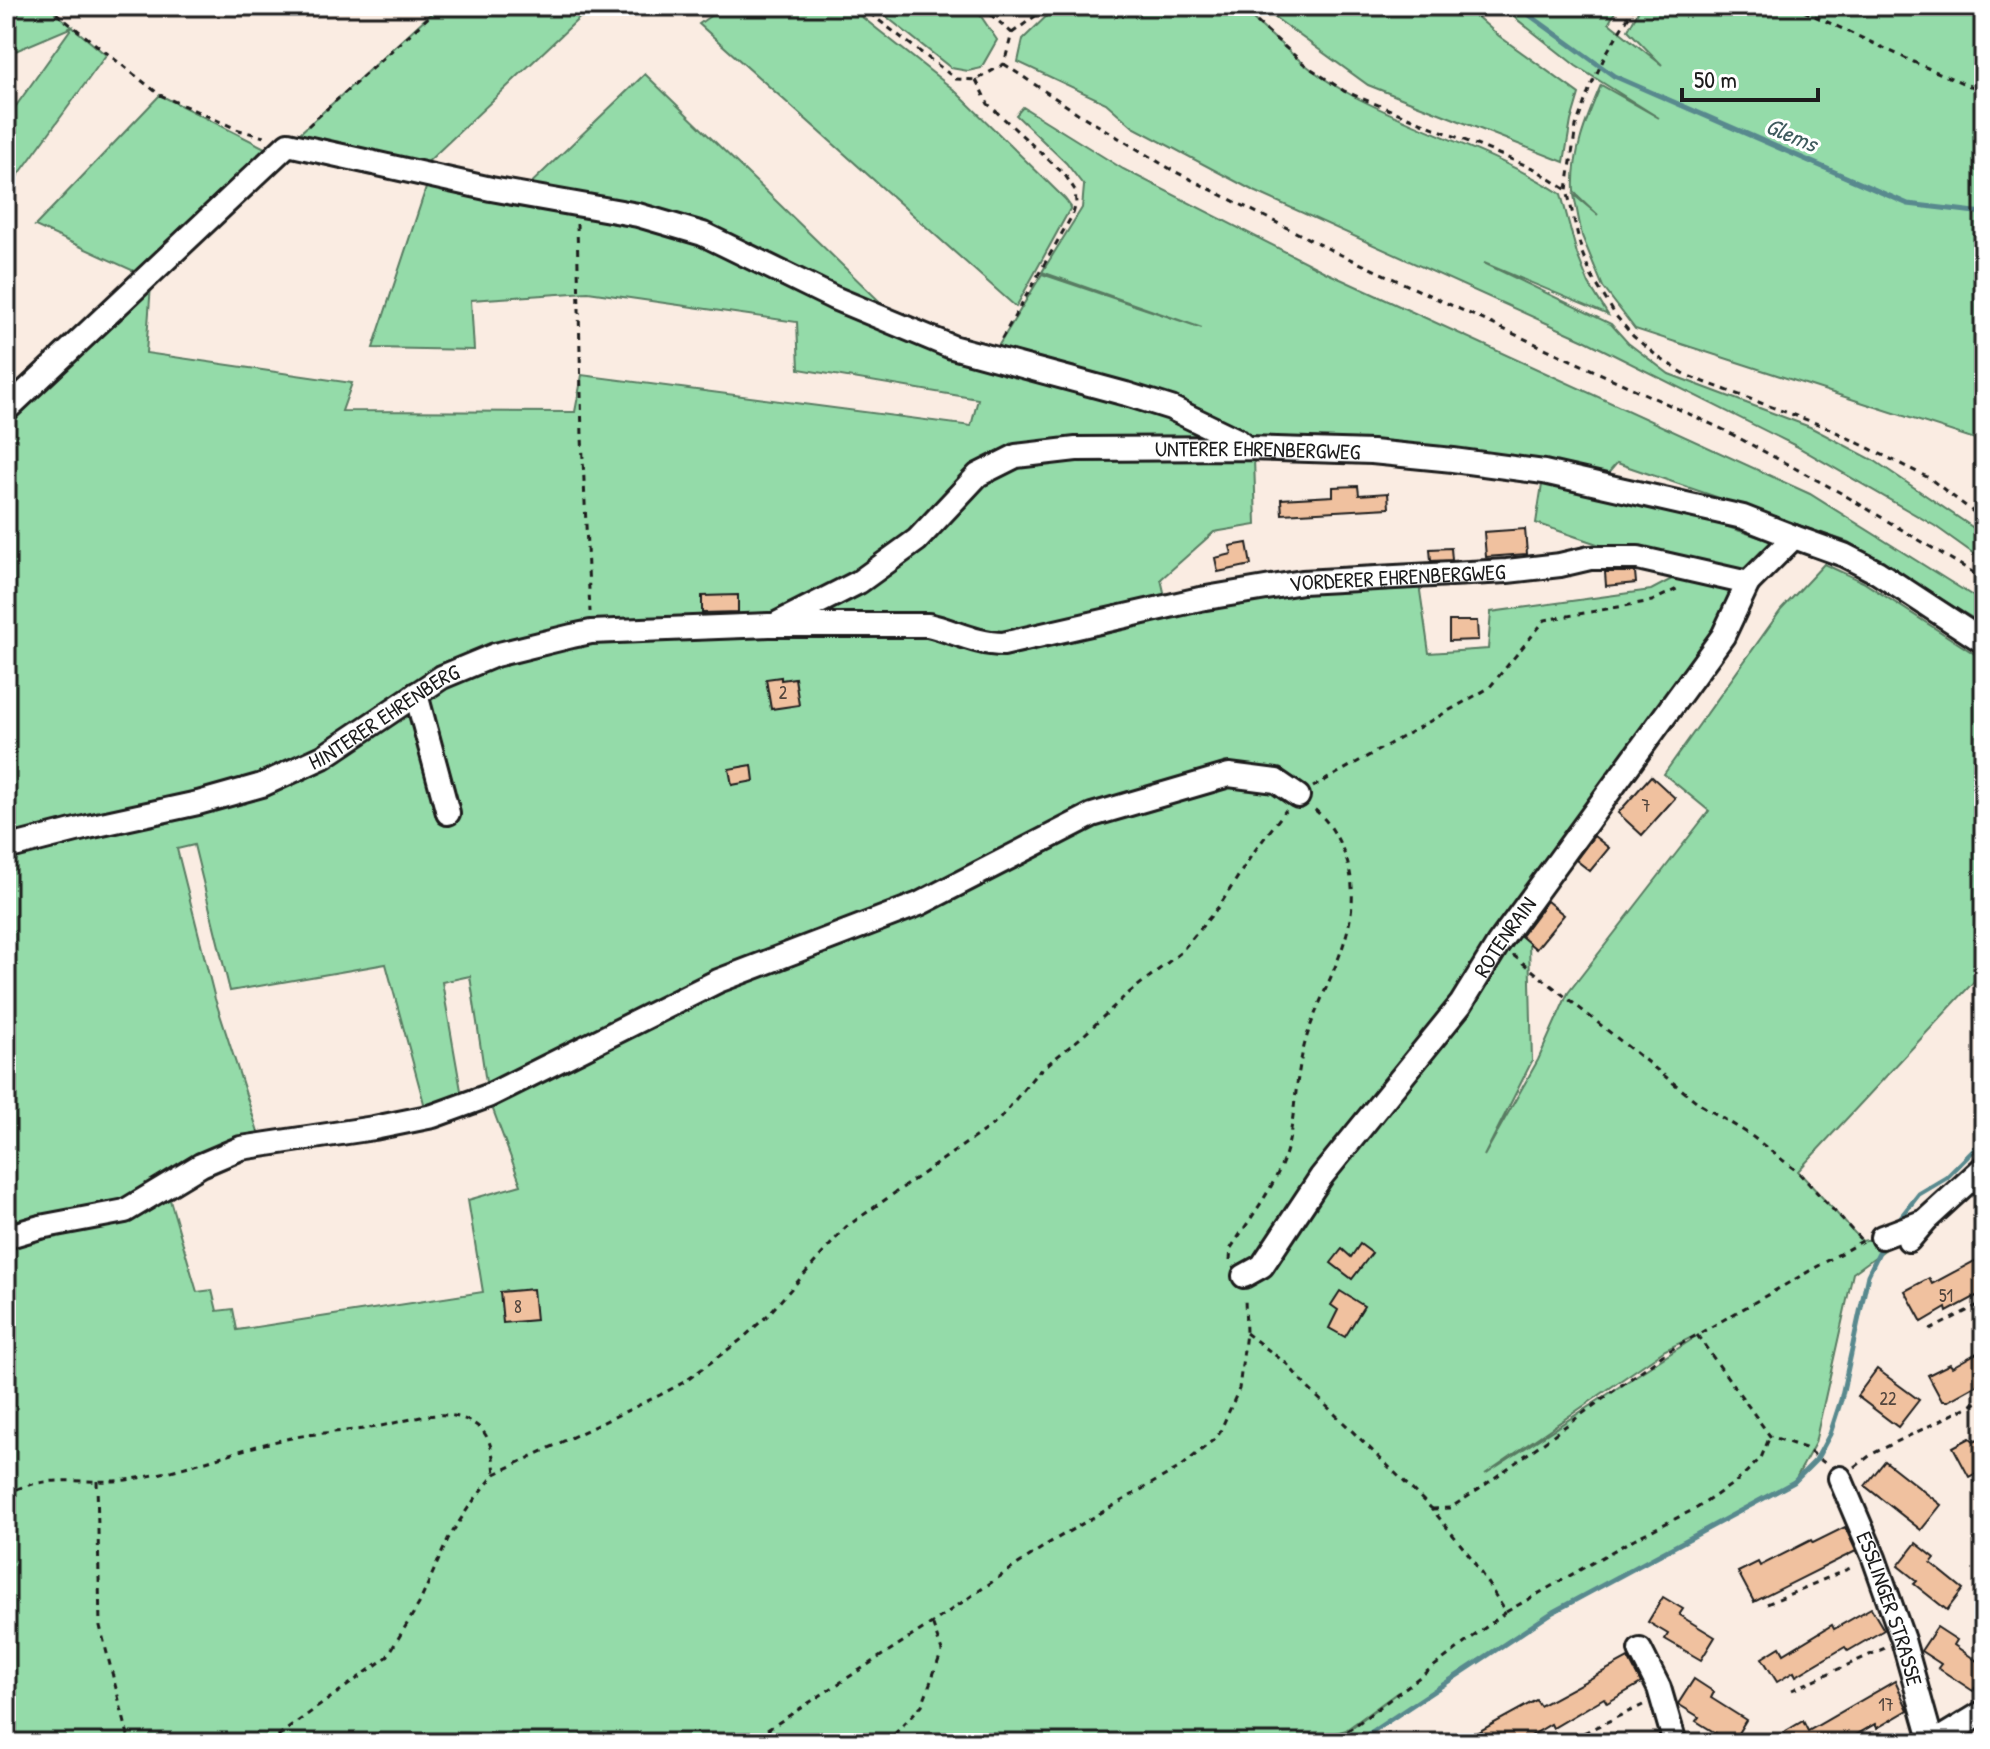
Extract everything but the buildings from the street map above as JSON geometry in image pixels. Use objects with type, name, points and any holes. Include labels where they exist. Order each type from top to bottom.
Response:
[{"type":"street","points":[[6,410],[288,144],[416,173],[638,215],[703,234],[834,298],[952,347],[1171,408],[1237,440],[1246,448]]},
{"type":"street","name":"UNTERER EHRENBERGWEG","points":[[769,625],[859,582],[917,540],[978,475],[1016,456],[1076,449],[1246,448],[1372,452],[1544,472],[1743,517],[1794,537]]},
{"type":"street","points":[[1748,583],[1794,537],[1844,555],[1877,572],[1984,642]]},
{"type":"street","name":"VORDERER EHRENBERGWEG","points":[[769,625],[928,625],[976,641],[1003,644],[1200,599],[1302,582],[1507,571],[1590,558],[1638,558],[1748,583]]},
{"type":"street","name":"ROTENRAIN","points":[[1244,1276],[1262,1266],[1321,1177],[1461,1004],[1498,944],[1723,636],[1748,583]]},
{"type":"street","name":"HINTERER EHRENBERG","points":[[6,848],[262,785],[323,757],[442,677],[495,655],[591,632],[769,625]]},
{"type":"street","points":[[416,694],[448,813]]},
{"type":"street","points":[[6,1237],[40,1227],[125,1211],[201,1165],[241,1148],[418,1119],[488,1096],[718,981],[919,904],[1092,815],[1229,775],[1276,781],[1298,796]]},
{"type":"street","points":[[1909,1240],[1926,1220],[1984,1167]]},
{"type":"street","points":[[1872,1239],[1926,1220]]},
{"type":"street","name":"ESSLINGER STRASSE","points":[[1835,1473],[1874,1558],[1903,1640],[1932,1743]]},
{"type":"street","points":[[1640,1650],[1661,1696],[1675,1743]]},
{"type":"street","points":[[1932,1743],[1984,1712]]},
{"type":"path","points":[[47,6],[160,95],[239,130],[288,144],[441,6]]},
{"type":"path","points":[[860,6],[956,79],[976,80],[1004,64],[1012,33],[1049,6]]},
{"type":"path","points":[[981,6],[1012,33]]},
{"type":"path","points":[[1239,6],[1304,64],[1344,91],[1535,169],[1567,190]]},
{"type":"path","points":[[1635,6],[1607,52],[1589,90],[1576,126],[1567,190],[1582,253],[1592,277],[1616,316],[1633,336],[1658,357],[1688,376],[1826,427],[1929,478],[1984,520]]},
{"type":"path","points":[[1793,6],[1918,64],[1970,86],[1984,88]]},
{"type":"path","points":[[1004,64],[1079,114],[1210,190],[1337,253],[1724,430],[1841,493],[1984,579]]},
{"type":"path","points":[[976,80],[988,104],[1065,175],[1075,190],[1076,203],[1068,224],[990,358]]},
{"type":"path","points":[[576,204],[582,451],[591,632]]},
{"type":"path","points":[[268,1743],[387,1657],[419,1604],[448,1539],[495,1474],[686,1381],[742,1339],[768,1315],[846,1227],[998,1121],[1037,1073],[1125,996],[1180,953],[1220,905],[1261,842],[1298,796],[1489,688],[1545,620],[1652,601],[1679,588],[1692,589]]},
{"type":"path","points":[[747,1743],[1049,1543],[1182,1466],[1218,1436],[1239,1389],[1246,1333],[1244,1276],[1235,1271],[1230,1262],[1231,1248],[1278,1172],[1289,1143],[1296,1083],[1308,1033],[1338,963],[1352,917],[1351,868],[1330,822],[1298,796]]},
{"type":"path","points":[[1432,1509],[1450,1508],[1478,1490],[1667,1352],[1872,1239],[1798,1172],[1749,1134],[1701,1105],[1498,944]]},
{"type":"path","points":[[1930,1330],[1984,1302]]},
{"type":"path","points":[[1246,1333],[1287,1364],[1432,1509],[1470,1556],[1506,1612]]},
{"type":"path","points":[[1697,1335],[1770,1436],[1805,1448],[1835,1473],[1984,1399]]},
{"type":"path","points":[[6,1495],[44,1481],[123,1481],[179,1470],[292,1438],[445,1414],[458,1417],[485,1432],[491,1443],[495,1474]]},
{"type":"path","points":[[1332,1743],[1506,1612],[1634,1539],[1697,1508],[1737,1481],[1761,1458],[1770,1436]]},
{"type":"path","points":[[97,1481],[100,1626],[130,1743]]},
{"type":"path","points":[[1767,1604],[1874,1558]]},
{"type":"path","points":[[886,1743],[922,1705],[942,1651],[932,1623]]},
{"type":"path","points":[[1792,1690],[1903,1640]]},
{"type":"path","points":[[1562,1743],[1661,1696]]},
{"type":"green space","points":[[6,6],[47,6],[106,55],[6,192],[6,120],[72,27],[6,55]]},
{"type":"green space","points":[[439,6],[592,6],[416,173],[288,144]]},
{"type":"green space","points":[[724,6],[848,6],[953,89],[1065,199],[1071,207],[1016,307],[699,24]]},
{"type":"green space","points":[[873,6],[974,6],[997,40],[981,68],[968,71],[951,68]]},
{"type":"green space","points":[[1057,6],[1239,6],[1302,62],[1344,91],[1481,152],[1561,194],[1577,254],[1589,284],[1608,315],[1484,263],[1611,324],[1628,343],[1669,374],[1810,427],[1875,461],[1984,535],[1984,561],[1935,526],[1796,446],[1584,340],[1252,190],[1133,127],[1106,103],[1018,62],[1023,39]]},
{"type":"green space","points":[[1259,6],[1465,6],[1499,36],[1579,94],[1564,162],[1368,85]]},
{"type":"green space","points":[[1500,6],[1618,6],[1609,23],[1662,65],[1628,30],[1641,6],[1984,6],[1984,442],[1635,329],[1603,287],[1582,236],[1574,195],[1598,215],[1574,192],[1575,164],[1585,124],[1601,85],[1659,118],[1576,66]]},
{"type":"green space","points":[[645,74],[908,329],[991,358],[1042,274],[1202,328],[1042,272],[1082,208],[1084,186],[1066,163],[1016,115],[1023,107],[1123,169],[1325,272],[1810,494],[1984,603],[1984,625],[1848,542],[1617,463],[1598,485],[1774,542],[1750,576],[1638,558],[1536,523],[1544,472],[1254,457],[1256,525],[1214,532],[1161,579],[1167,605],[1302,582],[1418,577],[1429,653],[1488,649],[1491,612],[1651,590],[1683,573],[1748,583],[1528,902],[1532,1061],[1484,1156],[1538,1060],[1568,993],[1709,811],[1664,774],[1781,610],[1824,564],[1863,582],[1984,660],[1984,951],[1974,964],[1981,974],[1798,1171],[1862,1241],[1882,1237],[1926,1220],[1853,1273],[1815,1443],[1794,1482],[1553,1612],[1357,1743],[1332,1743],[1398,1692],[1346,1730],[1303,1743],[6,1743],[6,397],[145,276],[35,226],[160,95],[267,149],[152,271],[146,353],[352,383],[342,411],[575,412],[582,375],[971,426],[978,399],[799,369],[797,322],[588,292],[471,300],[474,350],[373,348],[430,176],[520,194]],"holes":[[[194,845],[230,991],[386,964],[425,1107],[462,1096],[442,982],[470,976],[488,1096],[521,1185],[468,1200],[483,1292],[237,1330],[233,1309],[217,1311],[212,1290],[197,1292],[166,1186],[262,1144],[215,999],[177,849]],[[1691,1340],[1485,1474],[1665,1350]]]},
{"type":"waterway","name":"Glems","points":[[1517,6],[1614,76],[1908,204],[1984,213]]},
{"type":"waterway","points":[[1897,1222],[1919,1194],[1946,1178],[1984,1140]]},
{"type":"waterway","points":[[1355,1743],[1553,1612],[1794,1482],[1816,1460],[1830,1434],[1841,1400],[1868,1275],[1883,1244]]}]
